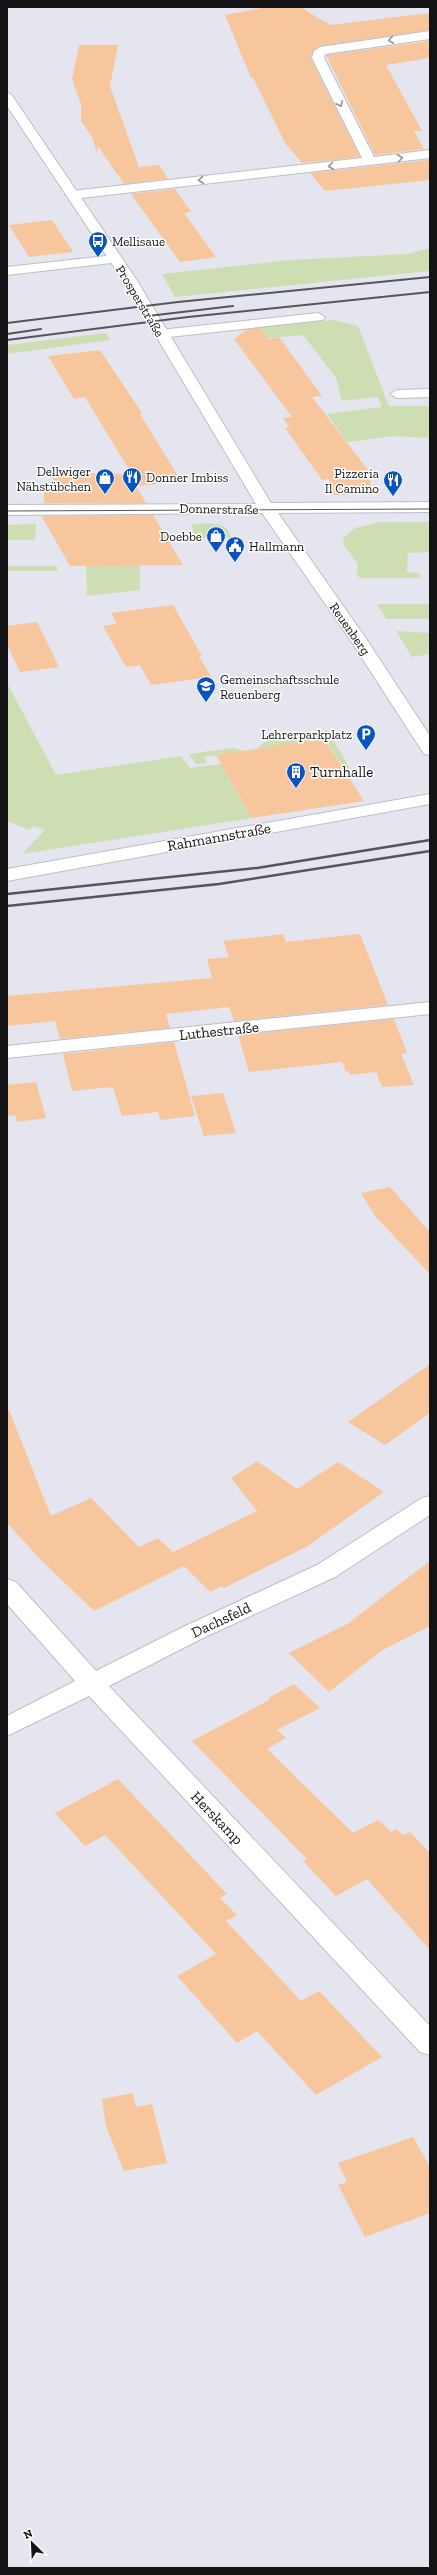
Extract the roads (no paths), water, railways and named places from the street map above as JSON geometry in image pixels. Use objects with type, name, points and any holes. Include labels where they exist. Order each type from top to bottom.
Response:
[{"type":"street","points":[[370,162],[318,58],[320,51],[430,35]]},
{"type":"street","name":"Prosperstraße","points":[[7,97],[115,259],[267,510]]},
{"type":"street","points":[[72,195],[430,154]]},
{"type":"street","points":[[7,271],[115,259]]},
{"type":"street","points":[[160,334],[318,317]]},
{"type":"street","points":[[397,394],[430,393]]},
{"type":"street","name":"Donnerstraße","points":[[7,510],[267,510],[430,507]]},
{"type":"street","name":"Reuenberg","points":[[267,510],[357,637],[430,750]]},
{"type":"street","name":"Rahmannstraße","points":[[7,874],[430,799]]},
{"type":"street","name":"Luthestraße","points":[[7,1052],[430,1008]]},
{"type":"street","name":"Dachsfeld","points":[[7,1727],[192,1633],[326,1571],[430,1504]]},
{"type":"street","name":"Herskamp","points":[[7,1588],[128,1724],[430,2044]]},
{"type":"tram line","points":[[7,511],[430,509]]},
{"type":"railway","points":[[7,323],[178,302],[430,277]]},
{"type":"railway","points":[[7,340],[188,317],[430,292]]},
{"type":"railway","points":[[148,316],[233,306]]},
{"type":"railway","points":[[7,334],[41,329]]},
{"type":"railway","points":[[7,894],[257,868],[430,840]]},
{"type":"railway","points":[[7,906],[219,884],[430,851]]},
{"type":"place","name":"Mellisaue","points":[[98,258]]},
{"type":"place","name":"Donner Imbiss","points":[[132,494]]},
{"type":"place","name":"Dellwiger Nähstübchen","points":[[105,495]]},
{"type":"place","name":"Pizzeria Il Camino","points":[[393,497]]},
{"type":"place","name":"Doebbe","points":[[216,553]]},
{"type":"place","name":"Hallmann","points":[[235,563]]},
{"type":"place","name":"Gemeinschaftsschule Reuenberg","points":[[206,703]]},
{"type":"place","name":"Lehrerparkplatz","points":[[366,751]]},
{"type":"place","name":"Turnhalle","points":[[296,789]]}]
